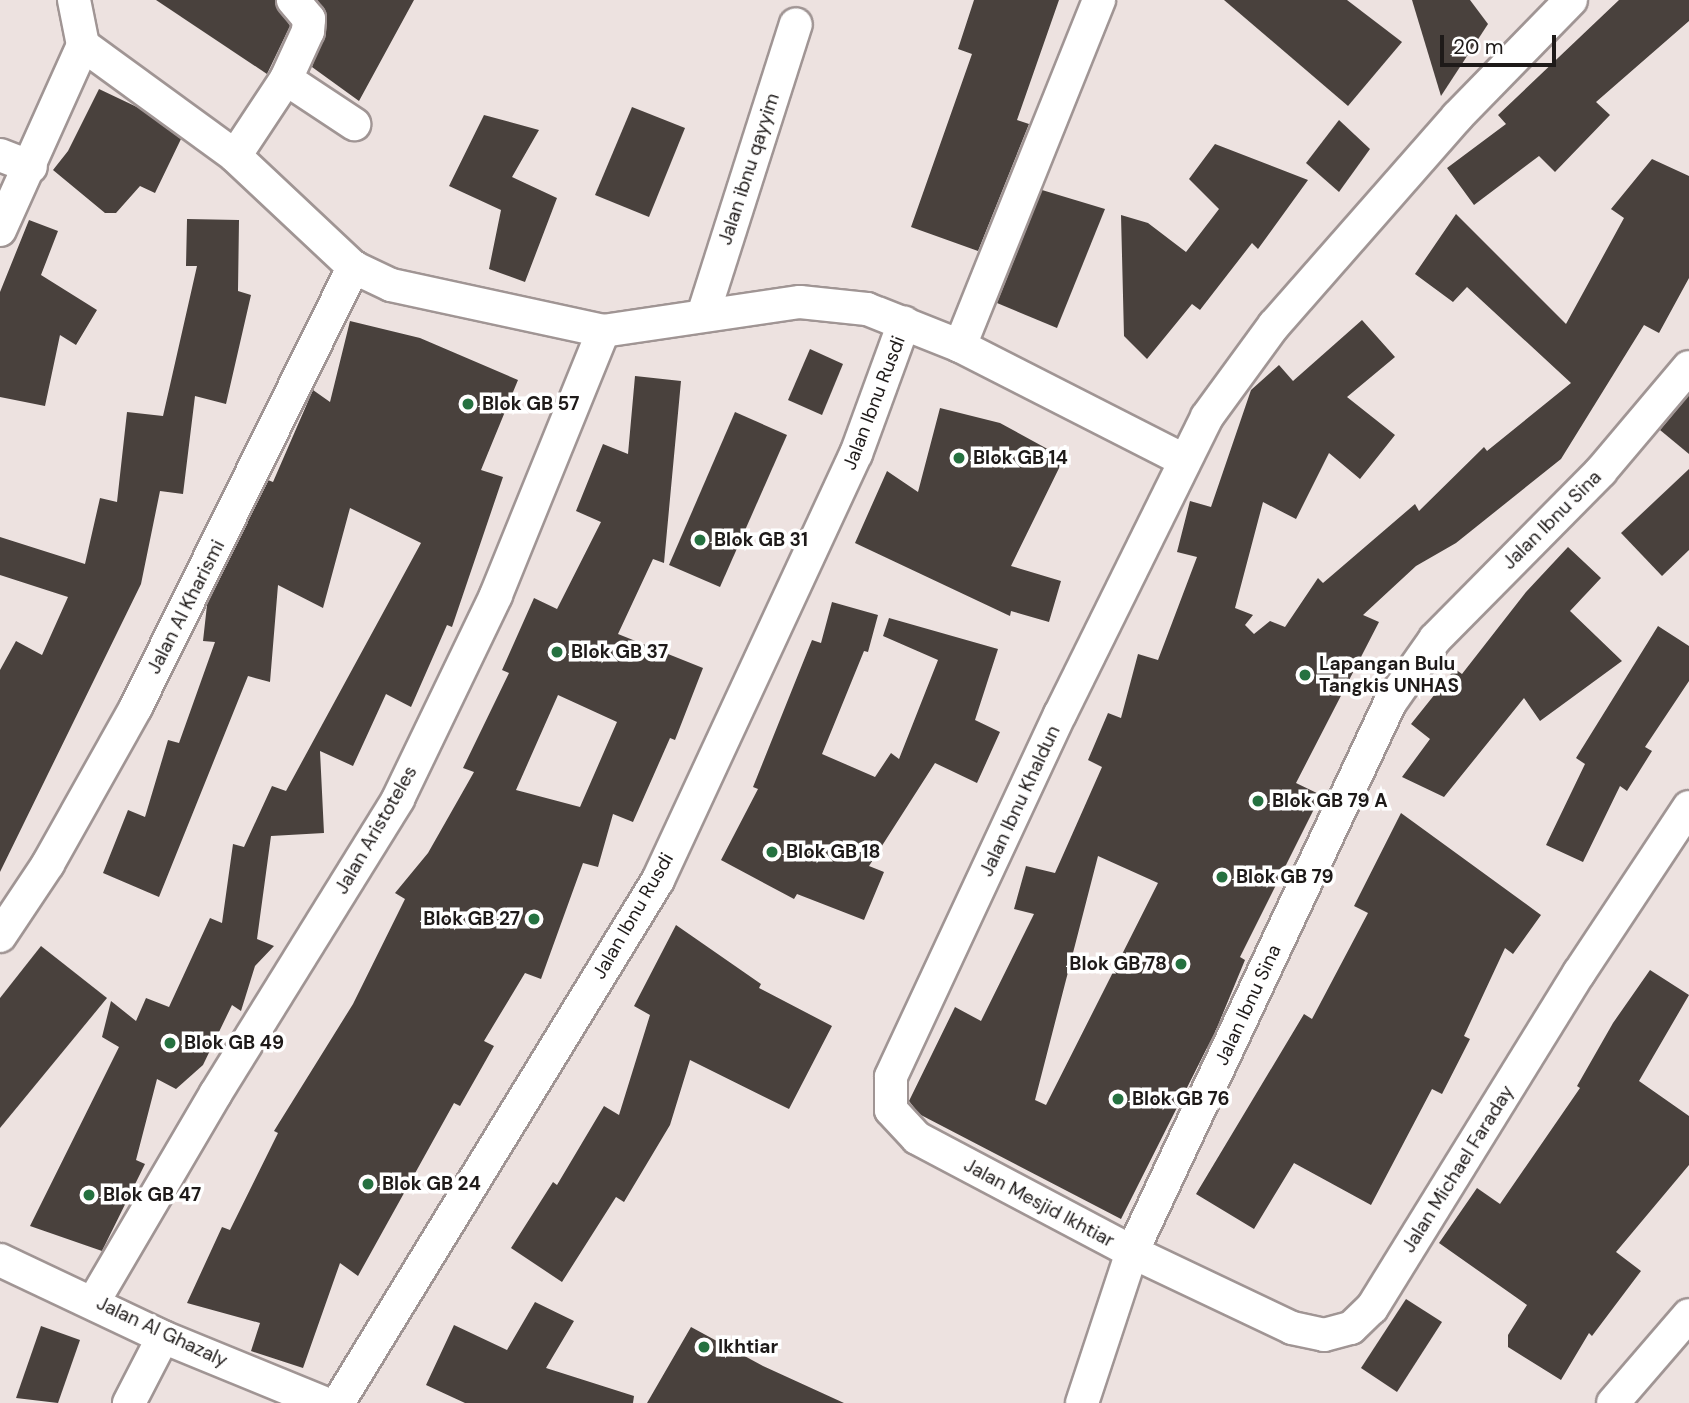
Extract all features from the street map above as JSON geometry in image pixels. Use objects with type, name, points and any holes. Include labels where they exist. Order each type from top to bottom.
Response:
[{"type":"street","points":[[0,230],[31,167],[83,45],[74,0]]},
{"type":"street","points":[[235,156],[286,79],[308,31],[309,19],[293,0]]},
{"type":"street","points":[[960,346],[1099,0]]},
{"type":"street","name":"Jalan Ibnu Khaldun","points":[[917,1138],[899,1124],[891,1110],[891,1077],[1184,460],[1207,417],[1274,325],[1457,117],[1571,0]]},
{"type":"street","name":"Jalan ibnu qayyim","points":[[703,315],[796,24]]},
{"type":"street","points":[[83,45],[235,156],[353,267],[391,285],[603,331],[800,302],[834,303],[904,323],[960,346],[1184,460]]},
{"type":"street","points":[[286,79],[354,124]]},
{"type":"street","points":[[0,155],[31,167]]},
{"type":"street","name":"Jalan Al Kharismi","points":[[0,936],[48,864],[136,707],[353,267]]},
{"type":"street","name":"Jalan Ibnu Rusdi","points":[[338,1403],[658,880],[856,454],[904,323]]},
{"type":"street","name":"Jalan Aristoteles","points":[[94,1301],[215,1093],[398,799],[496,595],[603,331]]},
{"type":"street","name":"Jalan Ibnu Sina","points":[[1132,1252],[1362,757],[1413,671],[1435,639],[1601,471],[1689,368]]},
{"type":"street","name":"Jalan Michael Faraday","points":[[1132,1252],[1292,1328],[1324,1335],[1351,1328],[1372,1308],[1579,973],[1689,807]]},
{"type":"street","name":"Jalan Mesjid Ikhtiar","points":[[917,1138],[1132,1252],[1082,1403]]},
{"type":"street","name":"Jalan Al Ghazaly","points":[[0,1260],[94,1301],[163,1337],[324,1403]]},
{"type":"street","points":[[1613,1403],[1689,1315]]},
{"type":"street","points":[[129,1403],[163,1337]]},
{"type":"building","points":[[156,0],[275,0],[290,26],[267,74]]},
{"type":"building","points":[[317,0],[414,0],[359,101],[312,67],[327,21]]},
{"type":"building","points":[[974,0],[1059,0],[1017,120],[1029,124],[978,251],[911,227],[972,54],[958,49]]},
{"type":"building","points":[[1224,0],[1347,0],[1402,42],[1348,106]]},
{"type":"building","points":[[1412,0],[1470,0],[1488,24],[1441,96]]},
{"type":"building","points":[[1619,0],[1689,0],[1689,21],[1596,102],[1610,115],[1555,172],[1539,156],[1474,205],[1447,168],[1506,124],[1498,115]]},
{"type":"building","points":[[99,89],[139,108],[181,139],[155,193],[140,186],[116,213],[105,213],[53,170],[68,151]]},
{"type":"building","points":[[632,107],[685,128],[649,217],[595,195]]},
{"type":"building","points":[[484,115],[539,130],[512,177],[557,198],[525,282],[489,269],[501,210],[449,186]]},
{"type":"building","points":[[1339,120],[1370,149],[1339,192],[1306,163]]},
{"type":"building","points":[[1215,144],[1308,180],[1258,249],[1252,243],[1200,310],[1192,304],[1147,359],[1124,336],[1121,215],[1148,223],[1186,252],[1219,209],[1189,179]]},
{"type":"building","points":[[1652,159],[1689,176],[1689,278],[1659,333],[1644,325],[1561,459],[1456,543],[1416,566],[1363,615],[1379,622],[1296,783],[1321,795],[1240,957],[1245,960],[1216,1030],[1121,1219],[919,1114],[909,1101],[955,1007],[981,1021],[1034,914],[1014,909],[1026,866],[1055,873],[1102,767],[1088,760],[1108,713],[1121,718],[1138,654],[1158,660],[1197,557],[1177,552],[1190,501],[1211,507],[1251,390],[1279,365],[1293,381],[1362,320],[1395,357],[1347,397],[1395,435],[1360,479],[1329,453],[1296,519],[1263,502],[1235,608],[1253,615],[1245,625],[1254,634],[1270,621],[1285,627],[1318,578],[1323,583],[1415,504],[1419,511],[1484,447],[1487,451],[1571,383],[1467,287],[1453,302],[1415,274],[1456,214],[1566,324],[1624,218],[1611,209]],"holes":[[[1098,856],[1158,883],[1046,1105],[1035,1100]]]},
{"type":"building","points":[[1042,190],[1105,209],[1057,328],[997,303]]},
{"type":"building","points":[[187,219],[239,220],[238,291],[251,295],[226,404],[195,396],[183,494],[160,491],[141,584],[0,872],[0,670],[16,641],[42,655],[68,597],[0,575],[0,537],[85,564],[100,498],[117,502],[127,412],[163,416],[197,266],[186,266]]},
{"type":"building","points":[[29,220],[58,231],[41,275],[97,310],[76,345],[60,335],[45,406],[0,397],[0,292]]},
{"type":"building","points":[[350,321],[420,338],[518,380],[481,470],[503,477],[452,627],[447,625],[411,707],[386,694],[353,766],[320,751],[324,833],[271,836],[257,939],[274,946],[255,966],[241,1011],[232,1005],[203,1065],[176,1089],[157,1079],[136,1160],[145,1164],[102,1251],[30,1226],[119,1047],[102,1037],[111,1001],[136,1021],[146,998],[169,1007],[210,918],[222,923],[233,844],[244,847],[272,786],[286,791],[421,543],[350,508],[323,608],[278,585],[270,682],[248,676],[159,897],[103,873],[128,810],[145,817],[168,740],[179,743],[215,642],[203,641],[207,605],[268,480],[273,482],[313,390],[330,402]]},
{"type":"building","points":[[810,349],[843,364],[822,415],[788,400]]},
{"type":"building","points":[[635,376],[681,381],[664,563],[653,559],[618,634],[703,668],[675,740],[670,738],[633,822],[613,814],[598,867],[583,863],[541,979],[525,973],[484,1041],[494,1046],[460,1106],[454,1103],[358,1276],[340,1263],[303,1368],[251,1351],[260,1323],[187,1303],[222,1227],[230,1230],[278,1133],[274,1131],[353,1004],[405,899],[395,893],[428,853],[474,772],[463,768],[509,673],[502,670],[534,598],[557,609],[601,522],[576,511],[603,444],[628,454]],"holes":[[[558,695],[617,722],[580,807],[516,790]]]},
{"type":"building","points":[[1689,395],[1689,454],[1660,430]]},
{"type":"building","points":[[940,408],[1000,423],[1064,458],[1011,566],[1061,581],[1049,622],[1011,611],[1010,616],[855,543],[887,471],[918,492]]},
{"type":"building","points":[[735,412],[787,435],[720,587],[669,565]]},
{"type":"building","points":[[1689,469],[1689,550],[1662,576],[1621,533]]},
{"type":"building","points":[[1568,547],[1601,578],[1570,611],[1622,661],[1540,721],[1524,698],[1444,797],[1402,777],[1430,739],[1411,724],[1455,669],[1462,674],[1526,592]]},
{"type":"building","points":[[832,602],[878,615],[868,652],[864,651],[822,754],[875,777],[891,753],[899,759],[938,660],[883,636],[889,618],[998,649],[975,720],[1000,732],[977,783],[935,763],[869,866],[884,872],[864,920],[797,894],[794,899],[721,860],[758,789],[753,787],[812,640],[821,643]]},
{"type":"building","points":[[1658,626],[1689,646],[1689,681],[1645,747],[1652,751],[1627,791],[1620,786],[1583,862],[1546,845],[1585,764],[1576,758]]},
{"type":"building","points":[[1401,813],[1541,915],[1513,954],[1505,948],[1464,1036],[1470,1039],[1442,1094],[1432,1089],[1371,1205],[1294,1163],[1254,1229],[1196,1194],[1304,1014],[1312,1019],[1368,913],[1354,906]]},
{"type":"building","points":[[676,925],[761,984],[759,988],[832,1026],[789,1109],[690,1060],[670,1125],[624,1202],[616,1197],[562,1282],[511,1248],[553,1182],[557,1185],[604,1106],[619,1115],[650,1015],[634,1006]]},
{"type":"building","points":[[41,946],[107,998],[0,1128],[0,998]]},
{"type":"building","points":[[1650,970],[1689,995],[1639,1081],[1689,1116],[1689,1165],[1616,1252],[1641,1271],[1592,1336],[1589,1333],[1561,1380],[1508,1347],[1508,1335],[1527,1305],[1439,1243],[1477,1188],[1500,1204],[1580,1088],[1577,1086],[1613,1023]]},
{"type":"building","points":[[1406,1299],[1442,1322],[1397,1392],[1361,1368]]},
{"type":"building","points":[[535,1302],[574,1321],[546,1368],[634,1396],[633,1403],[465,1403],[426,1385],[454,1325],[507,1350]]},
{"type":"building","points":[[41,1326],[80,1340],[58,1403],[16,1398]]},
{"type":"building","name":"Ikhtiar","points":[[691,1327],[763,1366],[844,1403],[647,1403]]},
{"type":"place","name":"Blok GB 57","points":[[468,404]]},
{"type":"place","name":"Blok GB 14","points":[[959,458]]},
{"type":"place","name":"Blok GB 31","points":[[700,540]]},
{"type":"place","name":"Blok GB 37","points":[[557,652]]},
{"type":"place","name":"Lapangan Bulu Tangkis UNHAS","points":[[1305,675]]},
{"type":"place","name":"Blok GB 79 A","points":[[1258,801]]},
{"type":"place","name":"Blok GB 18","points":[[772,852]]},
{"type":"place","name":"Blok GB 79","points":[[1222,877]]},
{"type":"place","name":"Blok GB 27","points":[[534,919]]},
{"type":"place","name":"Blok GB 78","points":[[1181,964]]},
{"type":"place","name":"Blok GB 49","points":[[170,1043]]},
{"type":"place","name":"Blok GB 76","points":[[1118,1099]]},
{"type":"place","name":"Blok GB 24","points":[[368,1184]]},
{"type":"place","name":"Blok GB 47","points":[[89,1195]]},
{"type":"place","name":"Ikhtiar","points":[[704,1347]]}]
